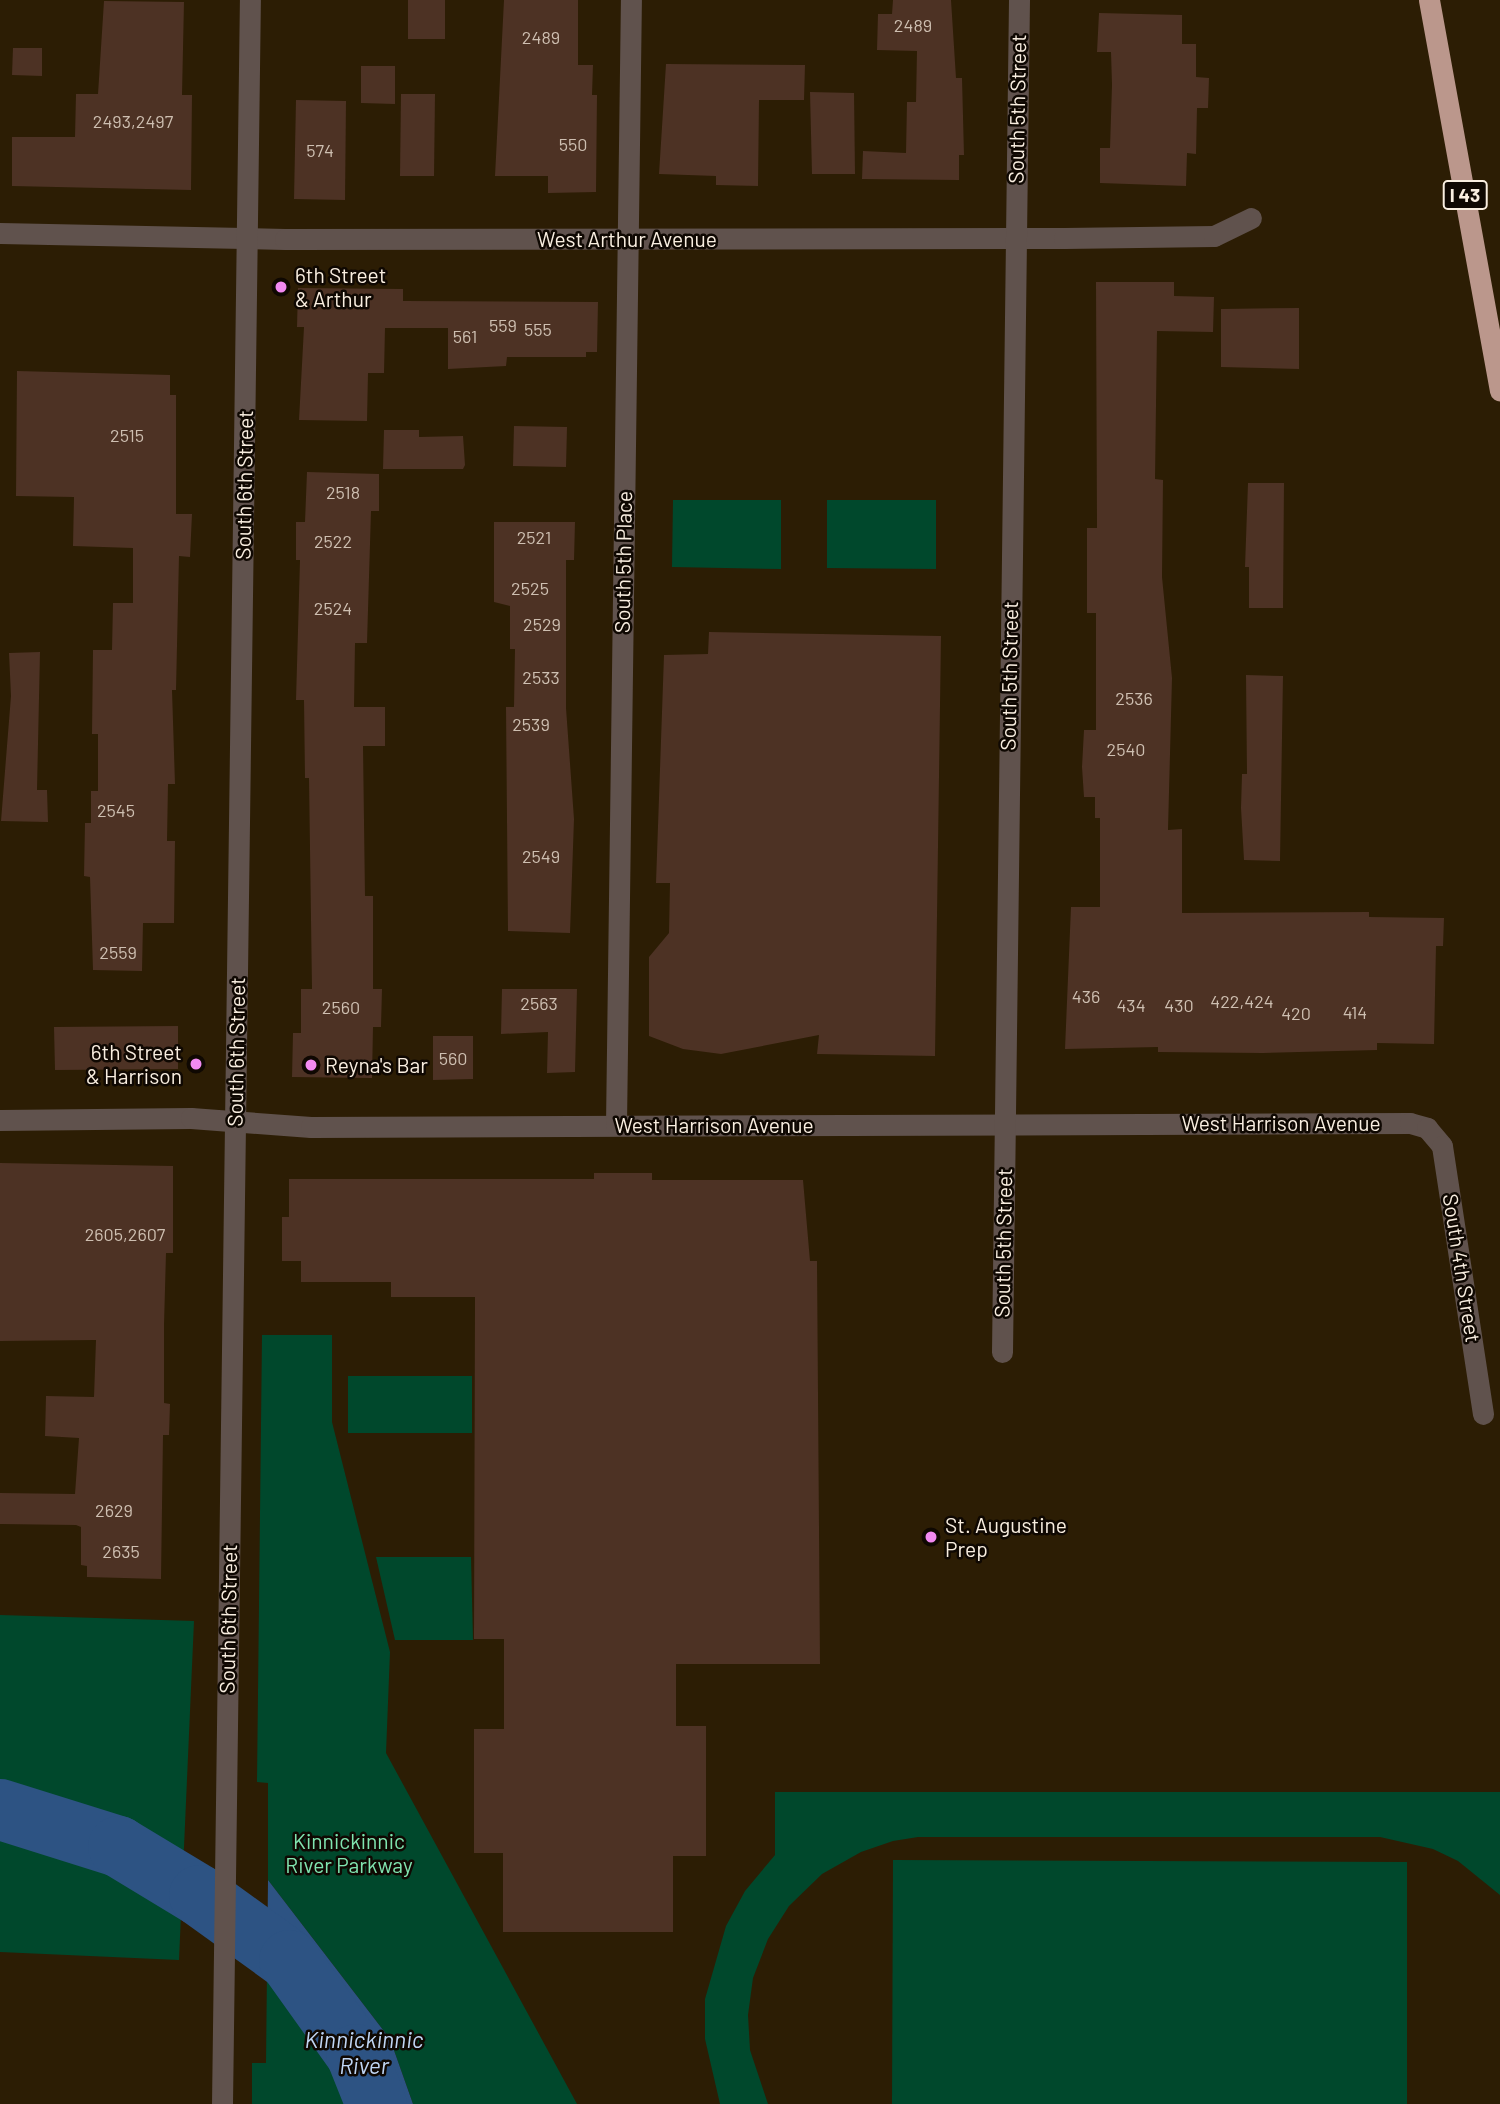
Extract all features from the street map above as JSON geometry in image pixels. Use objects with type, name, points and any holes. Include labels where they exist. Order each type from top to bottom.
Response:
[{"type":"highway","name":"I 43","points":[[1429,0],[1500,391]]},
{"type":"street","name":"South 6th Street","points":[[222,2104],[250,0]]},
{"type":"street","name":"South 5th Place","points":[[616,1125],[631,0]]},
{"type":"street","name":"South 5th Street","points":[[1002,1352],[1019,0]]},
{"type":"street","name":"West Arthur Avenue","points":[[0,233],[246,238],[628,240],[1214,236],[1251,218]]},
{"type":"street","name":"West Harrison Avenue","points":[[0,1120],[191,1118],[311,1127],[1409,1123],[1427,1128]]},
{"type":"street","name":"South 4th Street","points":[[1427,1128],[1442,1146],[1483,1414]]},
{"type":"green space","points":[[673,500],[781,500],[781,569],[672,567]]},
{"type":"green space","points":[[827,500],[936,500],[936,569],[827,568]]},
{"type":"green space","name":"Kinnickinnic River Parkway","points":[[262,1335],[332,1335],[332,1422],[390,1652],[386,1753],[577,2104],[413,2104],[390,2039],[268,1880],[268,1783],[257,1782]]},
{"type":"green space","points":[[348,1376],[472,1376],[472,1433],[348,1433]]},
{"type":"green space","points":[[376,1557],[471,1557],[473,1640],[395,1640]]},
{"type":"green space","points":[[0,1615],[194,1621],[179,1960],[0,1952]]},
{"type":"green space","points":[[775,1792],[1500,1792],[1500,1895],[1458,1861],[1433,1849],[1380,1837],[918,1837],[893,1841],[861,1852],[822,1874],[789,1906],[768,1939],[753,1978],[748,2015],[750,2050],[768,2104],[720,2104],[705,2039],[705,1999],[726,1926],[745,1891],[775,1855]]},
{"type":"green space","points":[[893,1860],[1407,1862],[1407,2104],[892,2104]]},
{"type":"green space","points":[[267,1969],[300,2001],[342,2074],[353,2104],[252,2104],[252,2063],[266,2063]]},
{"type":"water","name":"Kinnickinnic River","points":[[268,1880],[390,2039],[413,2104],[353,2104],[342,2074],[300,2001],[267,1969]]},
{"type":"building","points":[[408,0],[445,0],[445,39],[408,39]]},
{"type":"building","points":[[504,0],[578,0],[578,65],[593,65],[592,95],[597,95],[596,192],[548,193],[548,176],[495,176]]},
{"type":"building","points":[[893,0],[951,0],[956,78],[962,78],[964,155],[959,155],[959,180],[862,179],[863,151],[906,153],[907,102],[916,102],[917,51],[877,50],[878,14],[892,14]]},
{"type":"building","points":[[104,1],[184,2],[182,95],[192,95],[191,190],[12,186],[12,137],[75,137],[76,94],[98,94]]},
{"type":"building","points":[[1099,13],[1182,15],[1182,44],[1196,44],[1196,77],[1209,78],[1208,108],[1197,108],[1196,154],[1187,153],[1186,186],[1100,183],[1100,148],[1110,148],[1112,85],[1111,52],[1097,52]]},
{"type":"building","points":[[13,48],[42,48],[42,76],[12,75]]},
{"type":"building","points":[[666,64],[805,65],[804,100],[759,100],[758,186],[716,185],[716,176],[659,174]]},
{"type":"building","points":[[361,66],[395,66],[395,104],[361,103]]},
{"type":"building","points":[[810,92],[854,93],[855,174],[812,174]]},
{"type":"building","points":[[401,94],[435,94],[434,176],[400,176]]},
{"type":"building","points":[[296,100],[346,101],[345,200],[294,199]]},
{"type":"building","points":[[1096,282],[1174,282],[1174,296],[1214,297],[1213,332],[1157,331],[1155,479],[1163,480],[1162,577],[1172,678],[1168,830],[1182,829],[1182,913],[1369,912],[1369,917],[1444,918],[1443,946],[1436,946],[1434,1044],[1377,1043],[1377,1050],[1263,1053],[1158,1052],[1158,1047],[1065,1049],[1071,907],[1100,907],[1100,818],[1095,818],[1095,797],[1084,797],[1082,767],[1084,730],[1096,730],[1096,613],[1087,613],[1087,528],[1097,528]]},
{"type":"building","points":[[298,288],[403,289],[403,301],[598,302],[597,352],[586,352],[586,357],[507,357],[506,366],[448,369],[448,328],[385,328],[384,373],[368,373],[367,421],[299,420],[304,327],[297,327]]},
{"type":"building","points":[[1299,308],[1299,369],[1221,367],[1221,309]]},
{"type":"building","points":[[17,371],[170,375],[170,395],[176,395],[176,514],[192,514],[190,557],[179,556],[176,690],[172,690],[175,784],[168,784],[167,841],[175,841],[174,923],[143,923],[142,971],[93,970],[90,877],[84,876],[85,823],[91,823],[91,791],[98,791],[98,734],[92,734],[93,650],[112,650],[113,603],[133,603],[133,548],[73,546],[74,497],[16,496]]},
{"type":"building","points":[[514,426],[567,427],[566,467],[513,466]]},
{"type":"building","points":[[384,430],[419,430],[419,437],[463,436],[465,465],[463,469],[383,469]]},
{"type":"building","points":[[307,472],[379,474],[379,511],[371,511],[367,643],[355,643],[354,707],[385,707],[385,746],[363,746],[365,896],[373,896],[373,989],[382,989],[381,1027],[373,1027],[372,1078],[292,1077],[293,1033],[301,1033],[301,989],[312,989],[309,778],[305,778],[304,700],[296,700],[300,560],[296,560],[296,522],[305,522]]},
{"type":"building","points":[[1248,483],[1284,483],[1283,608],[1249,608],[1249,567],[1245,567]]},
{"type":"building","points":[[494,522],[575,522],[574,560],[566,560],[566,708],[574,819],[570,933],[508,931],[506,707],[514,707],[515,649],[510,649],[510,606],[494,602]]},
{"type":"building","points":[[709,632],[941,636],[935,1056],[817,1054],[819,1035],[721,1054],[683,1049],[649,1036],[649,957],[669,933],[670,883],[656,883],[664,655],[708,654]]},
{"type":"building","points":[[40,652],[37,790],[47,790],[48,822],[1,821],[11,696],[9,653]]},
{"type":"building","points":[[1246,675],[1283,676],[1280,861],[1244,860],[1241,808],[1242,774],[1247,774]]},
{"type":"building","points":[[502,989],[577,989],[575,1072],[547,1073],[548,1032],[501,1034]]},
{"type":"building","points":[[178,1026],[178,1069],[55,1070],[54,1027]]},
{"type":"building","points":[[433,1036],[473,1036],[473,1079],[433,1080]]},
{"type":"building","points":[[0,1163],[173,1166],[173,1253],[166,1253],[164,1403],[170,1404],[169,1435],[163,1435],[161,1579],[87,1577],[87,1566],[81,1565],[81,1527],[76,1525],[0,1524],[0,1493],[75,1494],[79,1438],[45,1436],[46,1396],[94,1397],[96,1340],[0,1341]]},
{"type":"building","points":[[594,1173],[652,1173],[652,1180],[803,1180],[810,1261],[817,1261],[820,1664],[676,1664],[676,1726],[706,1726],[706,1856],[673,1856],[673,1932],[503,1932],[503,1853],[474,1853],[474,1729],[504,1729],[504,1639],[474,1639],[475,1297],[391,1297],[391,1282],[301,1282],[301,1261],[282,1261],[282,1217],[289,1217],[289,1179],[594,1179]]},
{"type":"waterway","name":"Kinnickinnic River","points":[[0,1809],[118,1846],[199,1895],[289,1960],[356,2054],[376,2104]]},
{"type":"place","name":"6th Street & Arthur","points":[[281,287]]},
{"type":"place","name":"6th Street & Harrison","points":[[196,1064]]},
{"type":"place","name":"Reyna's Bar","points":[[311,1065]]},
{"type":"place","name":"St. Augustine Prep","points":[[931,1537]]}]
